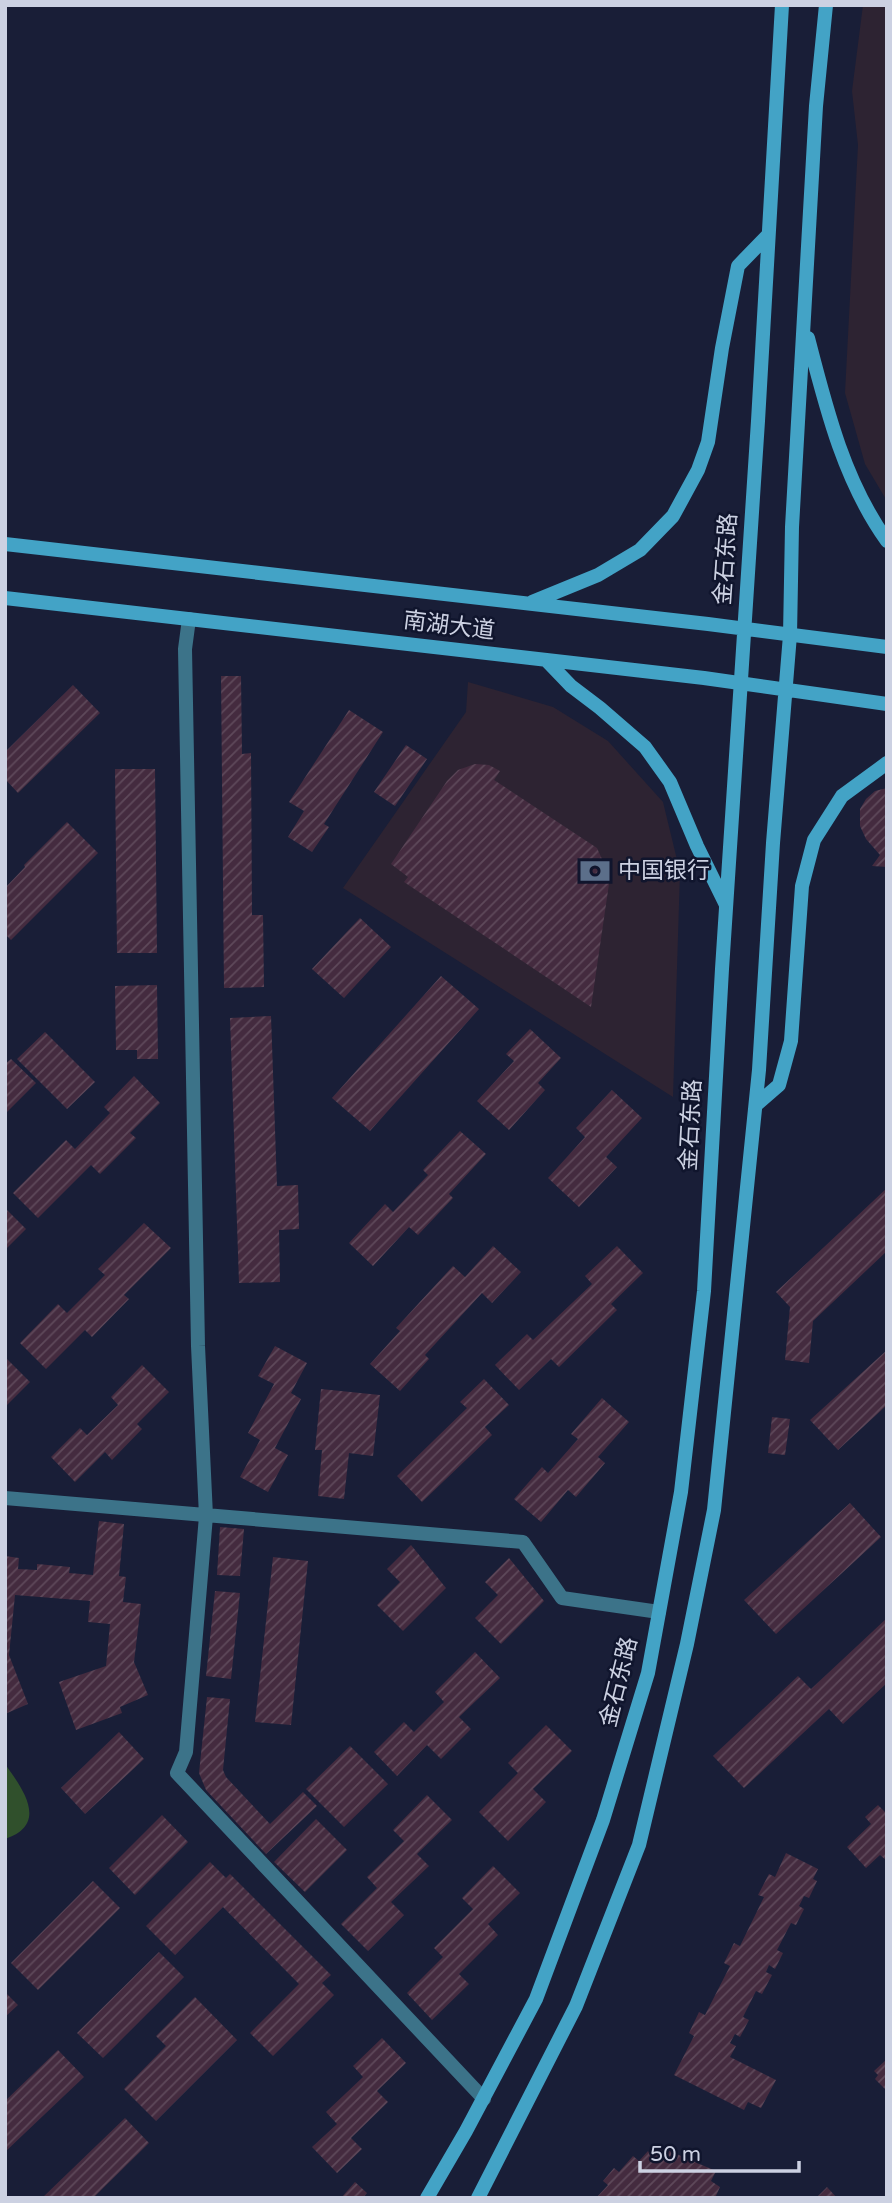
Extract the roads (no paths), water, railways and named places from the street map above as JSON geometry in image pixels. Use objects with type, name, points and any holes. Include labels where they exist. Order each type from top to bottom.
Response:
[{"type":"main road","name":"金石东路","points":[[427,2198],[484,2099],[536,1999],[603,1820],[648,1673],[681,1492],[704,1292],[782,5]]},
{"type":"main road","points":[[478,2198],[576,2006],[639,1845],[687,1644],[714,1510],[756,1105],[790,635],[792,527],[816,106],[826,5]]},
{"type":"main road","points":[[529,603],[598,575],[640,550],[673,516],[698,470],[708,442],[738,267],[768,235]]},
{"type":"main road","points":[[804,323],[836,439],[869,516],[887,541]]},
{"type":"main road","name":"南湖大道","points":[[5,544],[744,628],[887,647]]},
{"type":"main road","name":"南湖大道","points":[[5,598],[741,682],[887,704]]},
{"type":"main road","points":[[546,660],[570,686],[645,747],[670,782],[726,906]]},
{"type":"main road","points":[[756,1105],[779,1085],[791,1041],[802,886],[814,840],[842,796],[887,763]]},
{"type":"street","points":[[189,619],[185,649],[198,1346],[206,1516],[186,1752],[177,1773],[484,2099]]},
{"type":"street","points":[[5,1497],[523,1542],[562,1598],[659,1612]]},
{"type":"place","name":"中国银行","points":[[595,871]]}]
